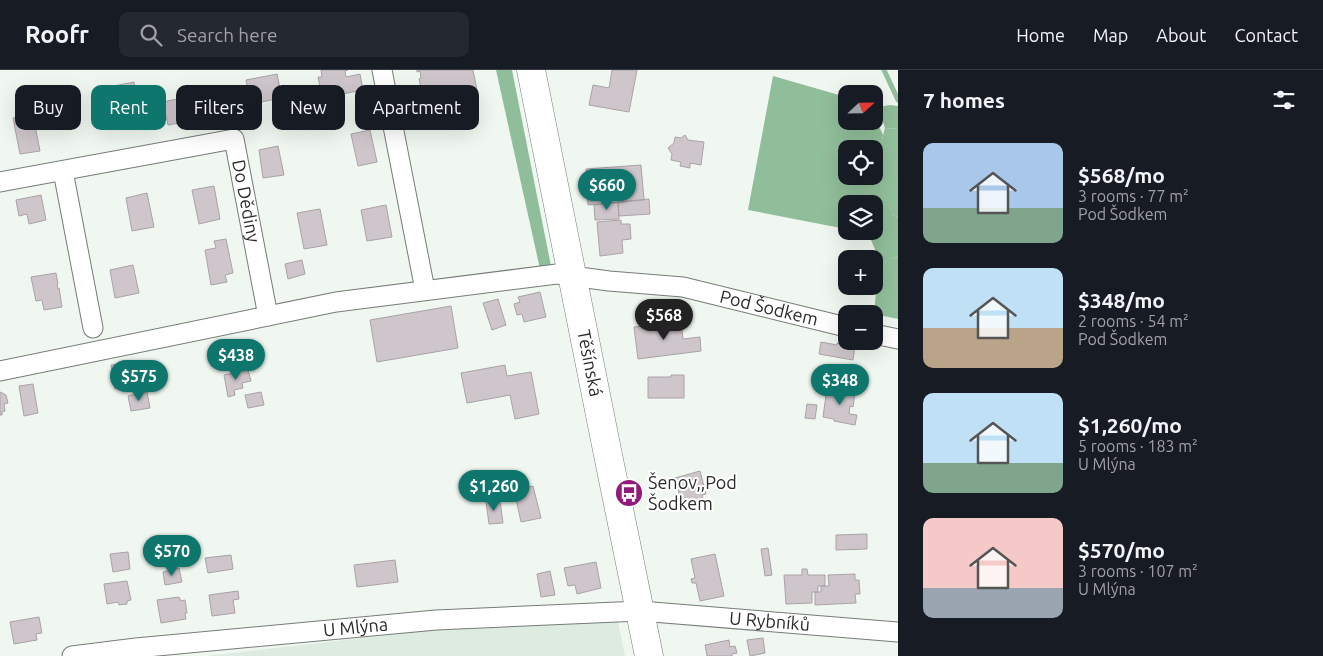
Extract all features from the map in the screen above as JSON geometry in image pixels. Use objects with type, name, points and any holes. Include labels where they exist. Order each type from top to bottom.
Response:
[{"type":"main road","name":"Těšínská","points":[[532,70],[649,656]]},
{"type":"street","points":[[382,70],[425,290]]},
{"type":"street","name":"Do Dědiny","points":[[0,182],[234,139],[268,316]]},
{"type":"street","points":[[63,170],[93,328]]},
{"type":"street","points":[[0,371],[336,302],[547,274],[573,276]]},
{"type":"street","name":"Pod Šodkem","points":[[573,276],[683,288],[838,325]]},
{"type":"street","points":[[883,336],[898,339]]},
{"type":"street","name":"U Rybníků","points":[[640,611],[898,632]]},
{"type":"street","name":"U Mlýna","points":[[72,656],[146,647],[436,620],[640,611]]},
{"type":"shaded area","points":[[496,70],[512,70],[551,266],[540,269]]},
{"type":"shaded area","points":[[773,76],[838,95],[838,130],[881,130],[883,135],[882,140],[838,140],[838,185],[883,185],[883,180],[892,215],[898,217],[898,256],[891,259],[883,259],[883,250],[875,250],[871,240],[883,240],[883,195],[838,195],[838,227],[748,210]]},
{"type":"shaded area","points":[[883,106],[898,106],[898,129],[885,128]]},
{"type":"shaded area","points":[[885,128],[898,129],[898,217],[892,215],[880,187],[880,185],[883,185],[883,140]]},
{"type":"shaded area","points":[[898,256],[898,319],[883,316],[883,305],[875,305],[876,295],[883,295],[883,259],[891,259]]},
{"type":"shaded area","points":[[615,607],[625,656],[206,656],[524,619]]},
{"type":"building","points":[[321,70],[348,70],[345,71],[346,77],[360,74],[362,85],[355,85],[355,92],[345,94],[345,85],[320,85],[318,77],[322,77]]},
{"type":"building","points":[[417,70],[473,70],[476,85],[420,85],[420,71],[417,72]]},
{"type":"building","points":[[612,70],[637,70],[629,112],[589,105],[593,85],[609,88]]},
{"type":"building","points":[[277,74],[279,85],[272,85],[272,100],[262,102],[262,85],[247,85],[246,80]]},
{"type":"building","points":[[134,82],[134,85],[119,85]]},
{"type":"building","points":[[176,99],[176,124],[168,125],[166,101]]},
{"type":"building","points":[[15,130],[36,130],[40,151],[20,154]]},
{"type":"building","points":[[370,130],[377,162],[358,166],[351,134]]},
{"type":"building","points":[[685,135],[688,140],[704,142],[701,165],[690,163],[690,168],[680,166],[681,162],[671,160],[672,154],[668,148],[674,143],[675,137],[681,138]]},
{"type":"building","points":[[278,146],[284,175],[263,178],[259,150]]},
{"type":"building","points":[[641,165],[644,200],[588,205],[586,169]]},
{"type":"building","points":[[214,186],[220,219],[199,224],[192,190]]},
{"type":"building","points":[[147,193],[154,227],[132,231],[126,198]]},
{"type":"building","points":[[41,195],[46,220],[29,224],[27,214],[19,216],[16,200]]},
{"type":"building","points":[[649,199],[650,214],[619,216],[618,202]]},
{"type":"building","points":[[618,202],[619,219],[595,220],[594,205]]},
{"type":"building","points":[[386,205],[392,237],[367,241],[361,210]]},
{"type":"building","points":[[320,209],[327,245],[304,249],[297,213]]},
{"type":"building","points":[[621,220],[621,224],[630,224],[631,239],[622,240],[623,253],[600,256],[597,222]]},
{"type":"building","points":[[226,239],[233,273],[225,275],[227,282],[211,285],[205,250],[216,248],[214,241]]},
{"type":"building","points":[[302,260],[305,274],[288,279],[285,264]]},
{"type":"building","points":[[133,265],[139,293],[115,298],[110,270]]},
{"type":"building","points":[[56,273],[62,307],[44,310],[42,300],[36,301],[31,277]]},
{"type":"building","points":[[540,292],[546,317],[524,322],[522,314],[517,315],[514,304],[520,302],[518,297]]},
{"type":"building","points":[[498,299],[506,325],[492,330],[483,303]]},
{"type":"building","points":[[451,306],[458,348],[377,362],[370,320]]},
{"type":"building","points":[[681,322],[683,339],[700,337],[701,351],[638,359],[634,327]]},
{"type":"building","points":[[821,342],[837,345],[838,343],[838,350],[854,350],[853,360],[819,354]]},
{"type":"building","points":[[131,362],[135,386],[115,389],[111,365]]},
{"type":"building","points":[[505,365],[507,376],[531,372],[539,414],[515,419],[510,395],[467,403],[461,373]]},
{"type":"building","points":[[248,370],[251,381],[242,383],[243,388],[234,390],[235,395],[228,397],[224,375]]},
{"type":"building","points":[[671,375],[684,375],[684,398],[648,398],[648,377],[671,377]]},
{"type":"building","points":[[33,384],[38,413],[24,416],[19,386]]},
{"type":"building","points":[[839,387],[840,390],[855,392],[853,407],[850,406],[849,414],[857,415],[855,425],[823,417],[827,388],[839,389]]},
{"type":"building","points":[[0,392],[6,395],[8,403],[4,404],[5,411],[2,412],[2,415],[0,415]]},
{"type":"building","points":[[147,392],[150,408],[131,411],[128,396]]},
{"type":"building","points":[[261,392],[264,405],[248,408],[245,395]]},
{"type":"building","points":[[807,404],[817,405],[815,419],[805,418]]},
{"type":"building","points":[[700,471],[706,494],[702,495],[703,500],[685,503],[684,499],[681,500],[675,478]]},
{"type":"building","points":[[533,486],[541,518],[521,522],[514,490]]},
{"type":"building","points":[[500,501],[503,523],[489,524],[486,502]]},
{"type":"building","points":[[867,534],[867,549],[836,550],[836,535]]},
{"type":"building","points":[[768,548],[772,575],[765,576],[761,549]]},
{"type":"building","points":[[128,552],[130,569],[113,572],[110,554]]},
{"type":"building","points":[[715,554],[724,596],[700,601],[696,583],[692,583],[691,579],[695,578],[691,559]]},
{"type":"building","points":[[231,555],[233,569],[208,573],[205,558]]},
{"type":"building","points":[[395,560],[398,582],[357,587],[354,565]]},
{"type":"building","points":[[596,562],[601,588],[577,594],[575,585],[568,586],[564,568]]},
{"type":"building","points":[[179,568],[182,582],[165,585],[163,572]]},
{"type":"building","points":[[802,569],[807,569],[808,575],[825,575],[825,586],[818,586],[818,592],[812,592],[812,603],[786,604],[784,575],[802,575]]},
{"type":"building","points":[[550,571],[555,595],[541,597],[537,574]]},
{"type":"building","points":[[855,574],[855,580],[859,580],[860,594],[855,594],[856,603],[815,605],[815,592],[821,592],[821,586],[829,586],[828,575]]},
{"type":"building","points":[[127,581],[131,600],[127,601],[127,604],[119,605],[118,602],[107,604],[104,584]]},
{"type":"building","points":[[238,591],[239,599],[233,600],[235,613],[212,616],[209,595]]},
{"type":"building","points":[[179,597],[181,601],[185,600],[186,619],[161,623],[157,600]]},
{"type":"building","points":[[39,617],[42,633],[36,634],[37,640],[14,644],[10,622]]},
{"type":"building","points":[[763,638],[765,653],[750,656],[747,640]]},
{"type":"building","points":[[729,640],[730,647],[735,646],[737,653],[732,654],[732,656],[707,656],[705,645]]},
{"type":"waterway","points":[[884,70],[898,100]]},
{"type":"place","name":"Šenov,,Pod Šodkem","points":[[629,493]]}]
